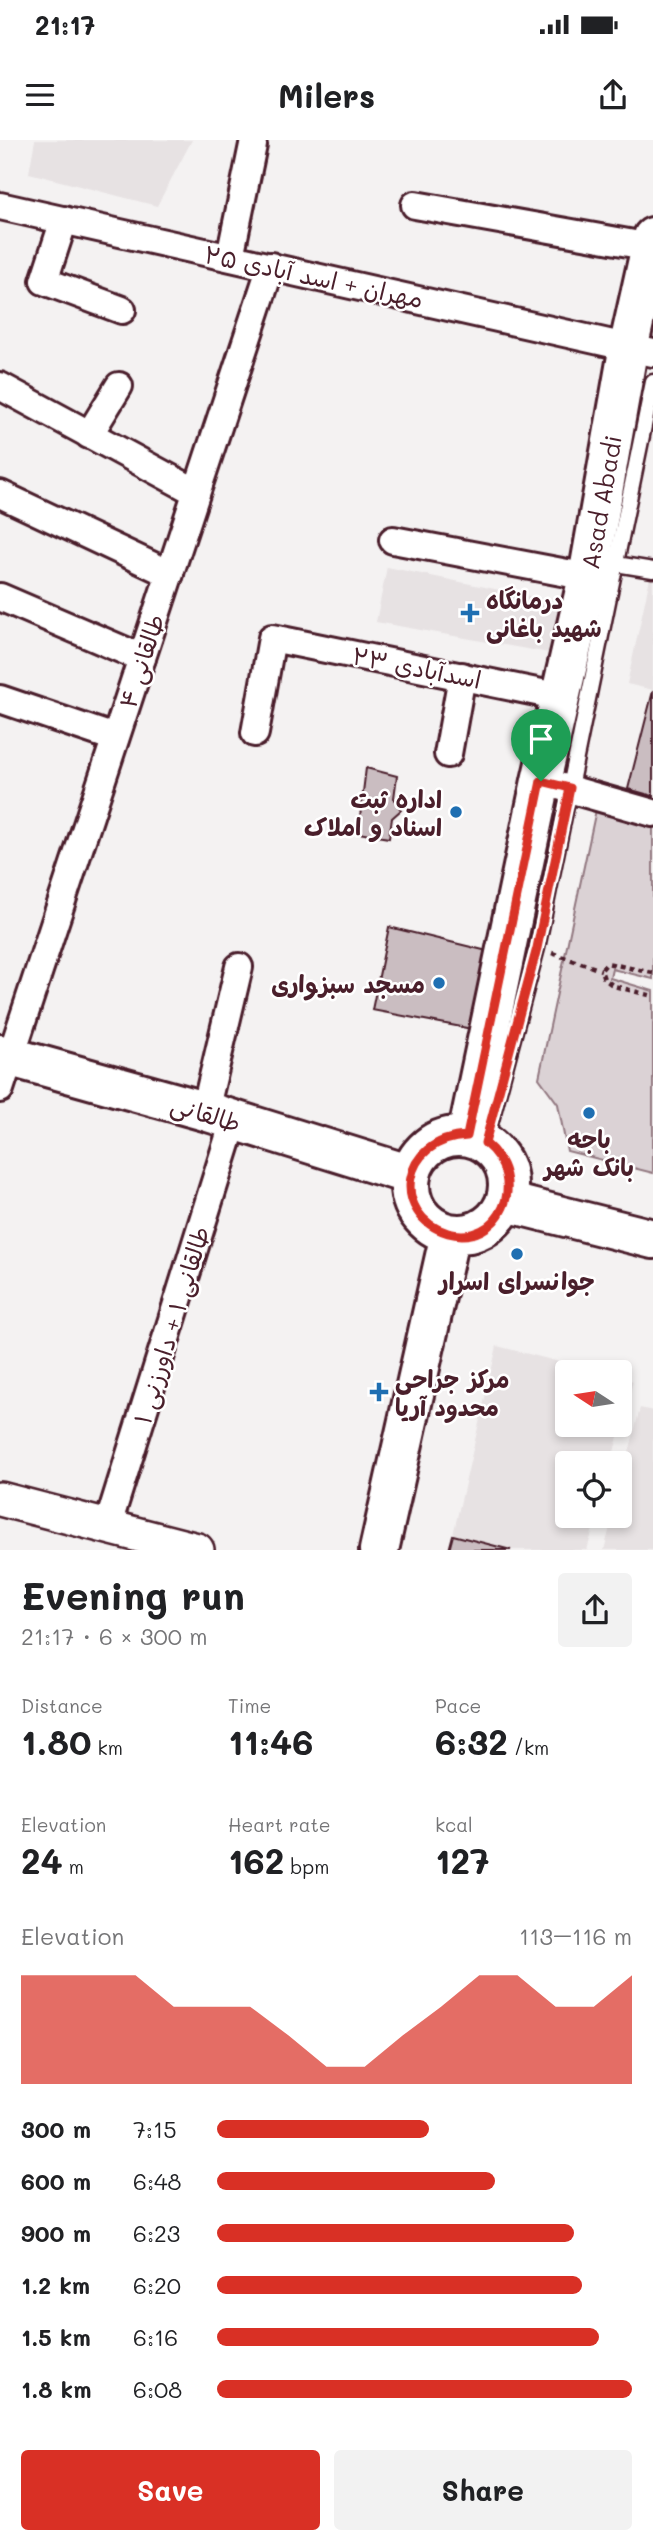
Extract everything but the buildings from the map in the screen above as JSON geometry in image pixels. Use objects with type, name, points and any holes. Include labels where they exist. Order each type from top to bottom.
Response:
[{"type":"main road","name":"Asad Abadi","points":[[476,1139],[555,785],[561,697],[602,570],[641,349],[652,242]]},
{"type":"main road","name":"طالقانی","points":[[3,1067],[220,1116],[411,1175]]},
{"type":"main road","points":[[448,1137],[476,1139],[497,1153],[505,1168],[509,1184],[506,1202],[497,1217],[484,1228],[467,1234],[450,1234],[432,1226],[418,1212],[411,1194],[411,1175],[418,1158],[431,1144],[448,1137]]},
{"type":"main road","points":[[506,1202],[653,1239]]},
{"type":"main road","points":[[379,1550],[450,1234]]},
{"type":"street","points":[[230,257],[253,145]]},
{"type":"street","points":[[415,205],[652,242]]},
{"type":"street","name":"مهران + اسد آبادی ۲۵","points":[[0,206],[641,349]]},
{"type":"street","points":[[64,220],[44,281],[122,310]]},
{"type":"street","name":"طالقانی ۴","points":[[3,1067],[271,266]]},
{"type":"street","points":[[0,386],[196,492]]},
{"type":"street","points":[[89,435],[119,386]]},
{"type":"street","points":[[0,494],[170,574]]},
{"type":"street","points":[[393,540],[602,570]]},
{"type":"street","points":[[0,597],[142,658]]},
{"type":"street","name":"اسدآبادی ۲۳","points":[[255,733],[272,638],[561,697]]},
{"type":"street","points":[[448,754],[462,677]]},
{"type":"street","points":[[0,699],[115,738]]},
{"type":"street","points":[[555,785],[653,813]]},
{"type":"street","name":"طالقانی ۱ + داورزنی ۱","points":[[107,1528],[220,1116],[239,967]]},
{"type":"street","points":[[0,1499],[197,1550]]},
{"type":"lane","points":[[555,785],[602,570],[653,383]]},
{"type":"lane","points":[[602,570],[653,570]]},
{"type":"path","points":[[653,973],[616,963],[607,963],[601,970],[604,979],[614,986],[653,996]]},
{"type":"shaded area","points":[[35,140],[192,140],[157,206],[29,173]]},
{"type":"shaded area","points":[[653,564],[653,690],[627,684]]},
{"type":"shaded area","name":"درمانگاه شهید باغانی","points":[[387,567],[563,603],[555,654],[376,622]]},
{"type":"shaded area","points":[[601,786],[653,799],[653,979],[612,969],[610,978],[653,991],[653,1173],[567,1151],[558,1104],[539,1078]]},
{"type":"shaded area","points":[[497,1346],[555,1361],[555,1437],[618,1437],[614,1451],[555,1451],[555,1528],[593,1528],[587,1550],[511,1550],[453,1535]]},
{"type":"shaded area","points":[[640,1408],[653,1411],[653,1550],[604,1550],[610,1528],[632,1528],[632,1451],[629,1451]]},
{"type":"place","name":"درمانگاه شهید باغانی","points":[[470,613]]},
{"type":"place","name":"اداره ثبت اسناد و املاک","points":[[456,812]]},
{"type":"place","name":"مسجد سبزواری","points":[[439,983]]},
{"type":"place","name":"باجه بانک شهر","points":[[589,1113]]},
{"type":"place","name":"جوانسرای اسرار","points":[[517,1254]]},
{"type":"place","name":"مرکز جراحی محدود آریا","points":[[379,1392]]},
{"type":"route","points":[[541,781],[570,788],[537,948],[485,1143],[497,1153],[505,1168],[508,1193],[497,1217],[484,1228],[467,1234],[450,1234],[432,1226],[418,1212],[411,1194],[411,1175],[418,1158],[431,1144],[448,1137],[467,1136],[541,781]]}]
